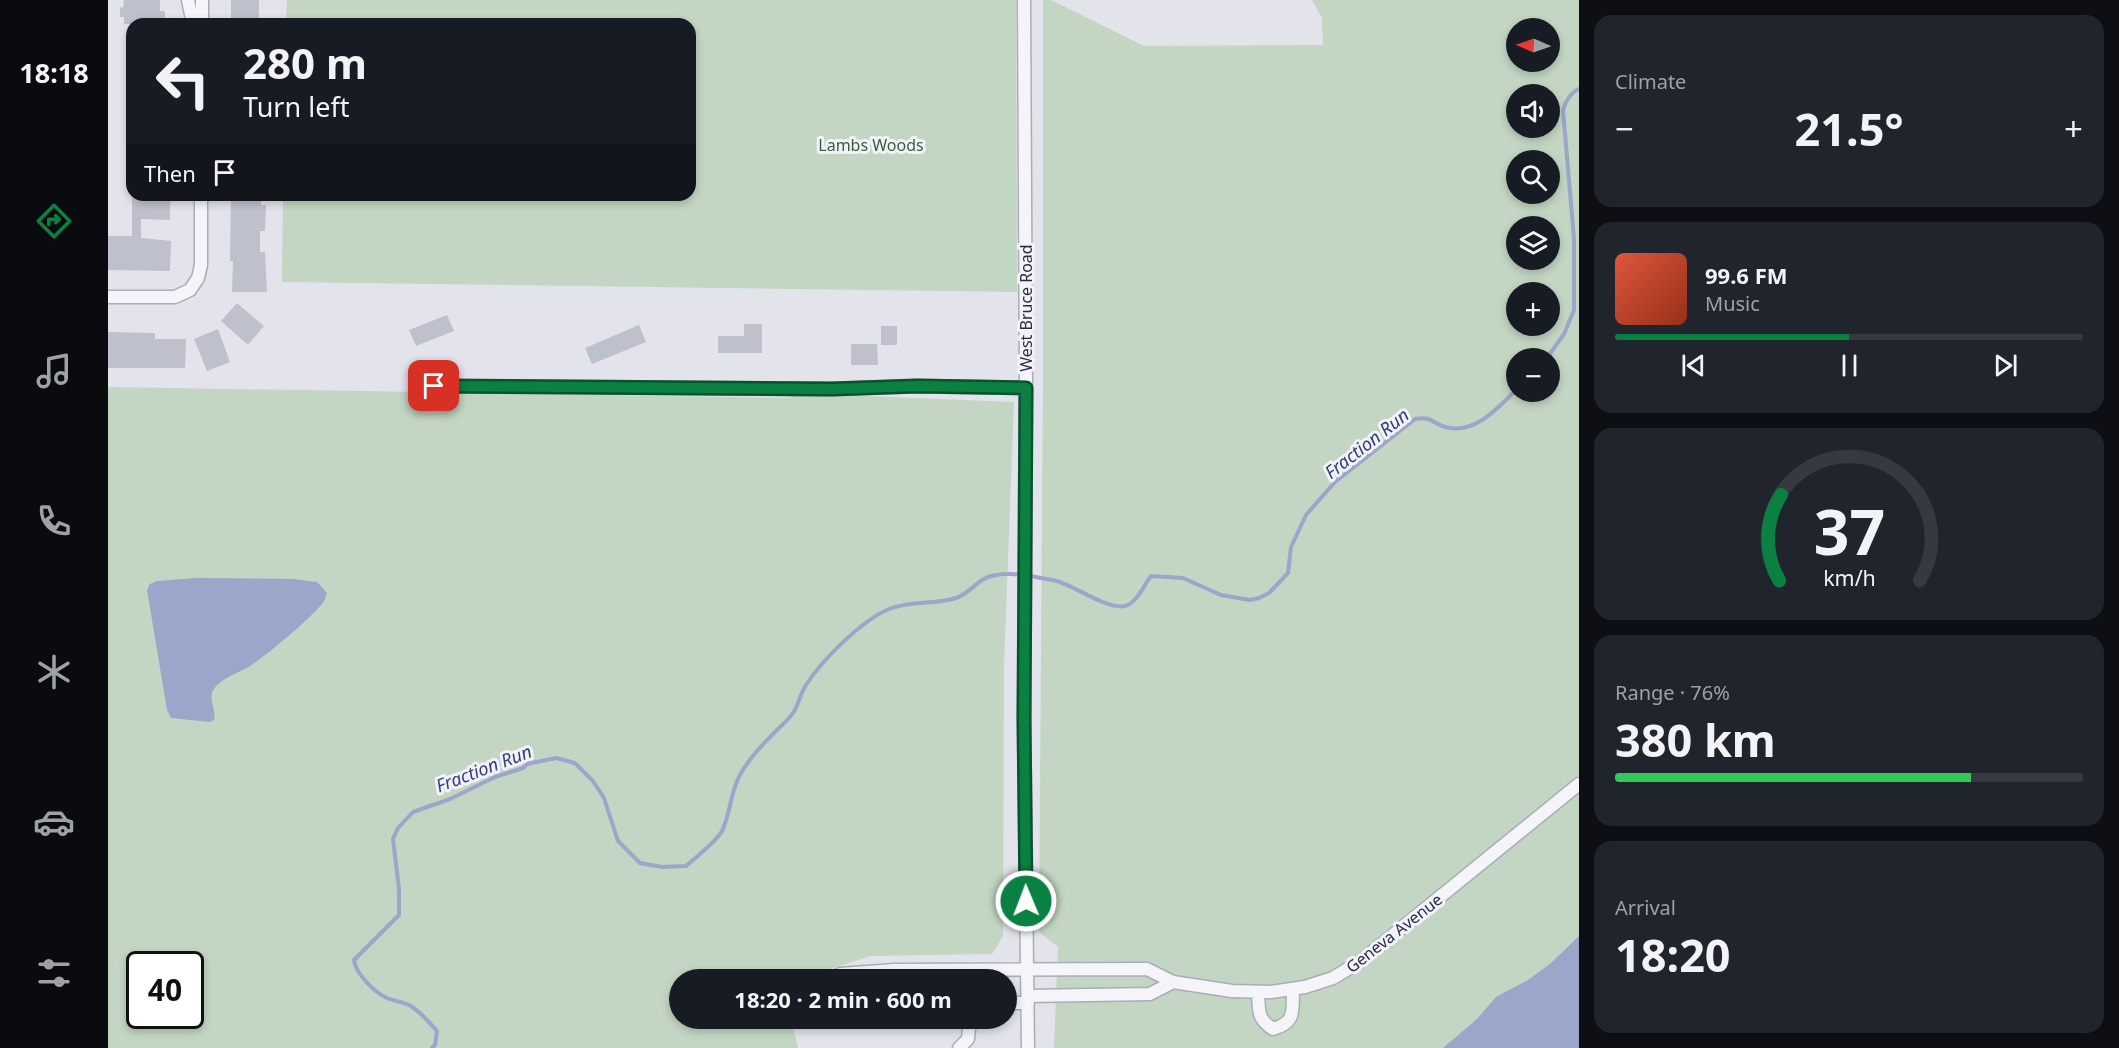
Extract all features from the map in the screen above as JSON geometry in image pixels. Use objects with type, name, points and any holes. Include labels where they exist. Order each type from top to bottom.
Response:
[{"type":"street","points":[[188,0],[192,18]]},
{"type":"street","points":[[202,0],[202,18]]},
{"type":"street","name":"West Bruce Road","points":[[1024,0],[1026,388],[1024,719],[1028,1048]]},
{"type":"street","points":[[108,297],[176,297],[190,290],[198,278],[201,265],[201,201]]},
{"type":"street","points":[[434,386],[1026,388]]},
{"type":"street","name":"Geneva Avenue","points":[[1017,970],[1147,969],[1173,982],[1232,991],[1258,992],[1293,989],[1334,978],[1361,961],[1579,784]]},
{"type":"street","points":[[1017,1002],[1150,994],[1173,982]]},
{"type":"street","points":[[1258,992],[1263,1023],[1273,1029],[1286,1025],[1292,1015],[1293,989]]},
{"type":"street","points":[[959,1048],[968,1039],[969,1029]]},
{"type":"green space","name":"Lambs Woods","points":[[287,0],[1016,0],[1017,292],[282,282],[283,201],[696,201],[696,18],[286,18]]},
{"type":"green space","points":[[1043,0],[1051,0],[1144,46],[1323,45],[1322,18],[1312,0],[1579,0],[1579,1048],[1054,1048],[1058,947],[1039,932]]},
{"type":"green space","points":[[108,387],[791,398],[792,393],[1014,402],[1004,664],[1003,936],[992,954],[871,956],[829,969],[669,969],[669,1029],[793,1029],[798,1048],[108,1048]]},
{"type":"water","points":[[196,578],[293,579],[317,582],[327,593],[319,608],[280,643],[214,689],[212,701],[215,716],[210,722],[171,718],[167,710],[147,590],[150,584],[157,581]]},
{"type":"water","points":[[1579,936],[1579,1048],[1443,1048],[1477,1019],[1496,997],[1528,980],[1551,963]]},
{"type":"building","points":[[124,0],[160,0],[160,11],[165,11],[165,18],[126,18],[126,24],[124,24],[124,17],[120,17],[120,7],[123,8]]},
{"type":"building","points":[[231,0],[259,0],[259,18],[231,18]]},
{"type":"building","points":[[132,201],[170,201],[170,220],[141,219],[141,238],[171,241],[170,271],[108,270],[108,236],[132,236]]},
{"type":"building","points":[[231,201],[261,201],[261,205],[266,205],[265,231],[260,231],[260,252],[265,252],[267,292],[232,292],[233,261],[230,261]]},
{"type":"building","points":[[237,303],[264,326],[248,345],[221,321]]},
{"type":"building","points":[[447,315],[454,331],[416,346],[409,330]]},
{"type":"building","points":[[744,324],[762,324],[762,353],[718,353],[718,336],[744,336]]},
{"type":"building","points":[[639,325],[646,342],[592,364],[585,348]]},
{"type":"building","points":[[881,326],[897,326],[897,345],[881,345]]},
{"type":"building","points":[[218,329],[230,362],[207,371],[194,339]]},
{"type":"building","points":[[108,332],[155,333],[155,339],[186,339],[185,368],[108,368]]},
{"type":"building","points":[[851,344],[877,344],[878,365],[851,365]]},
{"type":"waterway","name":"Fraction Run","points":[[1554,348],[1564,334],[1574,310],[1574,239],[1563,110],[1573,92],[1579,89]]},
{"type":"waterway","name":"Fraction Run","points":[[432,1048],[435,1045],[437,1031],[431,1024],[409,1005],[377,992],[362,977],[354,960],[399,915],[399,889],[393,839],[398,828],[413,812],[450,799],[495,777],[523,768],[527,764],[556,758],[575,763],[593,781],[604,798],[618,841],[640,863],[662,867],[686,866],[711,845],[722,831],[740,775],[757,751],[791,715],[813,675],[843,642],[878,615],[898,606],[960,597],[990,576],[1007,574],[1061,582],[1099,601],[1117,606],[1125,606],[1133,601],[1151,576],[1183,578],[1221,595],[1250,600],[1259,598],[1269,593],[1288,573],[1291,547],[1306,515],[1335,482],[1415,419],[1429,419],[1445,427],[1466,427],[1484,419],[1506,400]]},
{"type":"route","points":[[434,386],[1026,388],[1024,719],[1026,901]]}]
